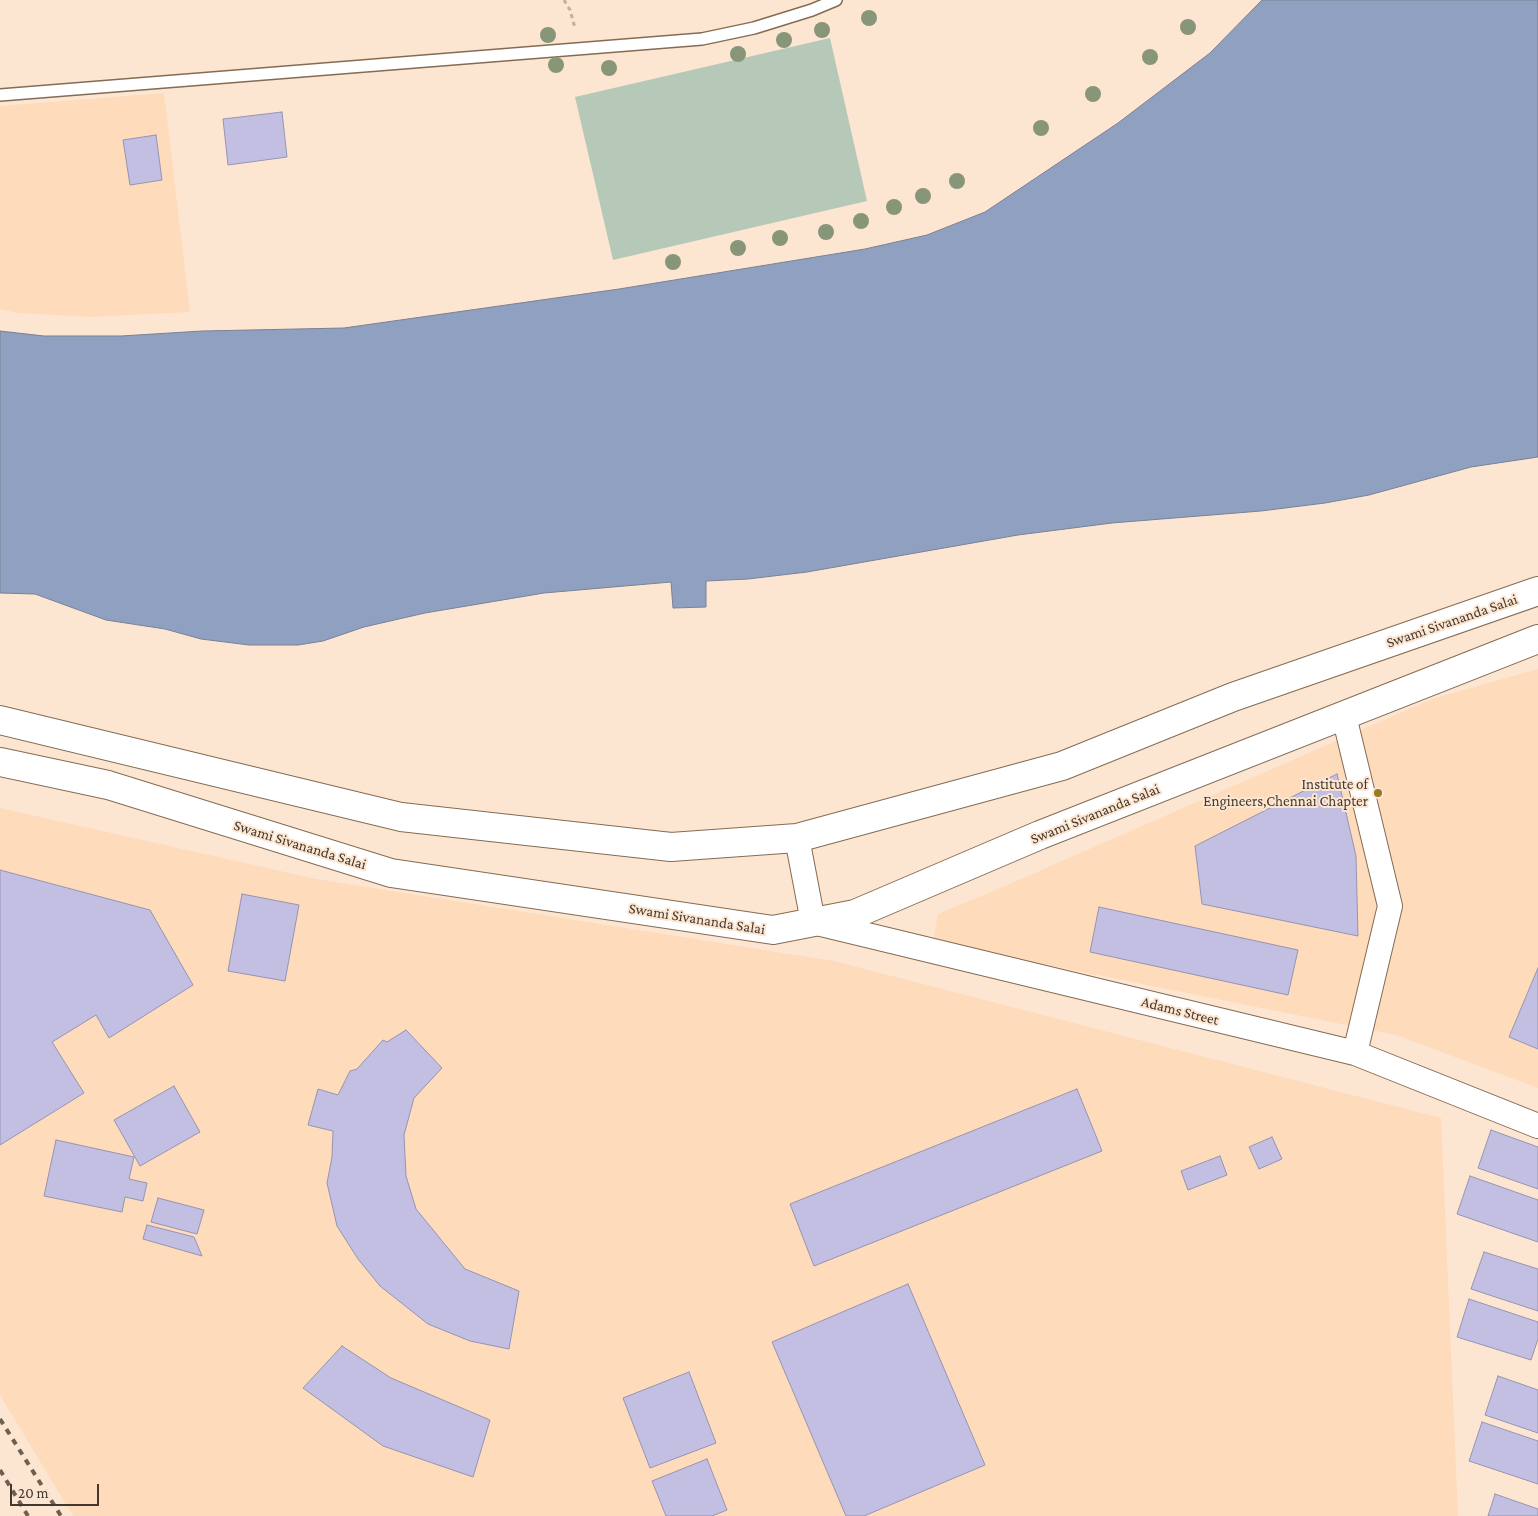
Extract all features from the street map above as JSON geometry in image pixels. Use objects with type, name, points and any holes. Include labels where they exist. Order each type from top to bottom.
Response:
[{"type":"street","name":"Swami Sivananda Salai","points":[[0,720],[401,817],[671,847],[797,838],[1062,766],[1233,697],[1538,591]]},
{"type":"street","name":"Swami Sivananda Salai","points":[[0,762],[108,785],[391,873],[773,930],[855,914],[1040,835],[1538,639]]},
{"type":"street","points":[[1344,716],[1390,906],[1355,1053]]},
{"type":"street","points":[[797,838],[813,922]]},
{"type":"street","name":"Adams Street","points":[[813,922],[1355,1053],[1538,1126]]},
{"type":"lane","points":[[0,94],[702,39],[754,28],[812,10],[836,0]]},
{"type":"path","points":[[564,0],[575,25],[577,48]]},
{"type":"shaded area","points":[[164,93],[190,312],[92,317],[18,313],[0,309],[0,106]]},
{"type":"shaded area","name":"Institute of Engineers,Chennai Chapter","points":[[1538,669],[1538,1088],[1396,1035],[933,942],[938,914],[1432,699]]},
{"type":"shaded area","points":[[0,808],[316,879],[834,961],[1441,1118],[1458,1516],[73,1516],[0,1395]]},
{"type":"green space","points":[[830,38],[867,201],[613,260],[575,97]]},
{"type":"water","points":[[1262,0],[1538,0],[1538,457],[1471,467],[1369,495],[1325,503],[1261,511],[1112,523],[1018,535],[807,572],[748,579],[706,581],[706,607],[673,608],[671,582],[544,593],[425,613],[364,627],[323,641],[298,645],[249,645],[201,639],[165,629],[106,620],[35,594],[0,593],[0,331],[44,336],[121,336],[202,331],[344,328],[619,289],[865,249],[927,235],[985,212],[1118,123],[1210,53]]},
{"type":"building","points":[[282,112],[287,157],[228,165],[223,119]]},
{"type":"building","points":[[156,135],[162,180],[130,185],[123,140]]},
{"type":"building","points":[[1337,774],[1356,856],[1358,936],[1202,904],[1195,846]]},
{"type":"building","points":[[0,870],[150,910],[193,985],[109,1038],[96,1015],[52,1042],[84,1093],[0,1145]]},
{"type":"building","points":[[242,894],[299,905],[285,981],[228,971]]},
{"type":"building","points":[[1099,907],[1298,950],[1288,995],[1090,952]]},
{"type":"building","points":[[1538,968],[1538,1049],[1509,1037]]},
{"type":"building","points":[[406,1030],[442,1068],[414,1098],[404,1135],[406,1176],[416,1209],[465,1269],[519,1291],[509,1349],[470,1341],[428,1324],[380,1286],[358,1259],[337,1226],[327,1183],[332,1157],[333,1131],[308,1125],[318,1089],[338,1095],[350,1071],[357,1069],[383,1040],[387,1042]]},
{"type":"building","points":[[174,1086],[200,1132],[140,1166],[114,1120]]},
{"type":"building","points":[[1077,1089],[1102,1151],[814,1266],[790,1204]]},
{"type":"building","points":[[1491,1130],[1538,1147],[1538,1189],[1478,1168]]},
{"type":"building","points":[[1272,1137],[1282,1159],[1259,1169],[1249,1147]]},
{"type":"building","points":[[56,1140],[134,1157],[129,1179],[147,1183],[143,1201],[125,1197],[122,1212],[44,1196]]},
{"type":"building","points":[[1220,1156],[1227,1175],[1188,1190],[1181,1171]]},
{"type":"building","points":[[1470,1176],[1538,1200],[1538,1242],[1457,1214]]},
{"type":"building","points":[[158,1198],[204,1210],[197,1234],[151,1222]]},
{"type":"building","points":[[147,1225],[194,1237],[202,1256],[143,1239]]},
{"type":"building","points":[[1484,1252],[1538,1269],[1538,1311],[1471,1289]]},
{"type":"building","points":[[908,1284],[985,1465],[864,1516],[846,1516],[772,1342]]},
{"type":"building","points":[[1469,1299],[1538,1322],[1538,1339],[1531,1360],[1457,1337]]},
{"type":"building","points":[[342,1346],[391,1378],[490,1420],[473,1477],[383,1446],[303,1388]]},
{"type":"building","points":[[689,1372],[716,1443],[650,1468],[623,1398]]},
{"type":"building","points":[[1498,1376],[1538,1390],[1538,1433],[1485,1415]]},
{"type":"building","points":[[1482,1422],[1538,1441],[1538,1484],[1469,1461]]},
{"type":"building","points":[[707,1459],[727,1510],[712,1516],[666,1516],[652,1481]]},
{"type":"building","points":[[1495,1494],[1538,1509],[1538,1516],[1488,1516]]},
{"type":"railway","points":[[0,1419],[61,1516]]},
{"type":"railway","points":[[0,1470],[28,1516]]},
{"type":"place","name":"Institute of Engineers,Chennai Chapter","points":[[1378,793]]}]
